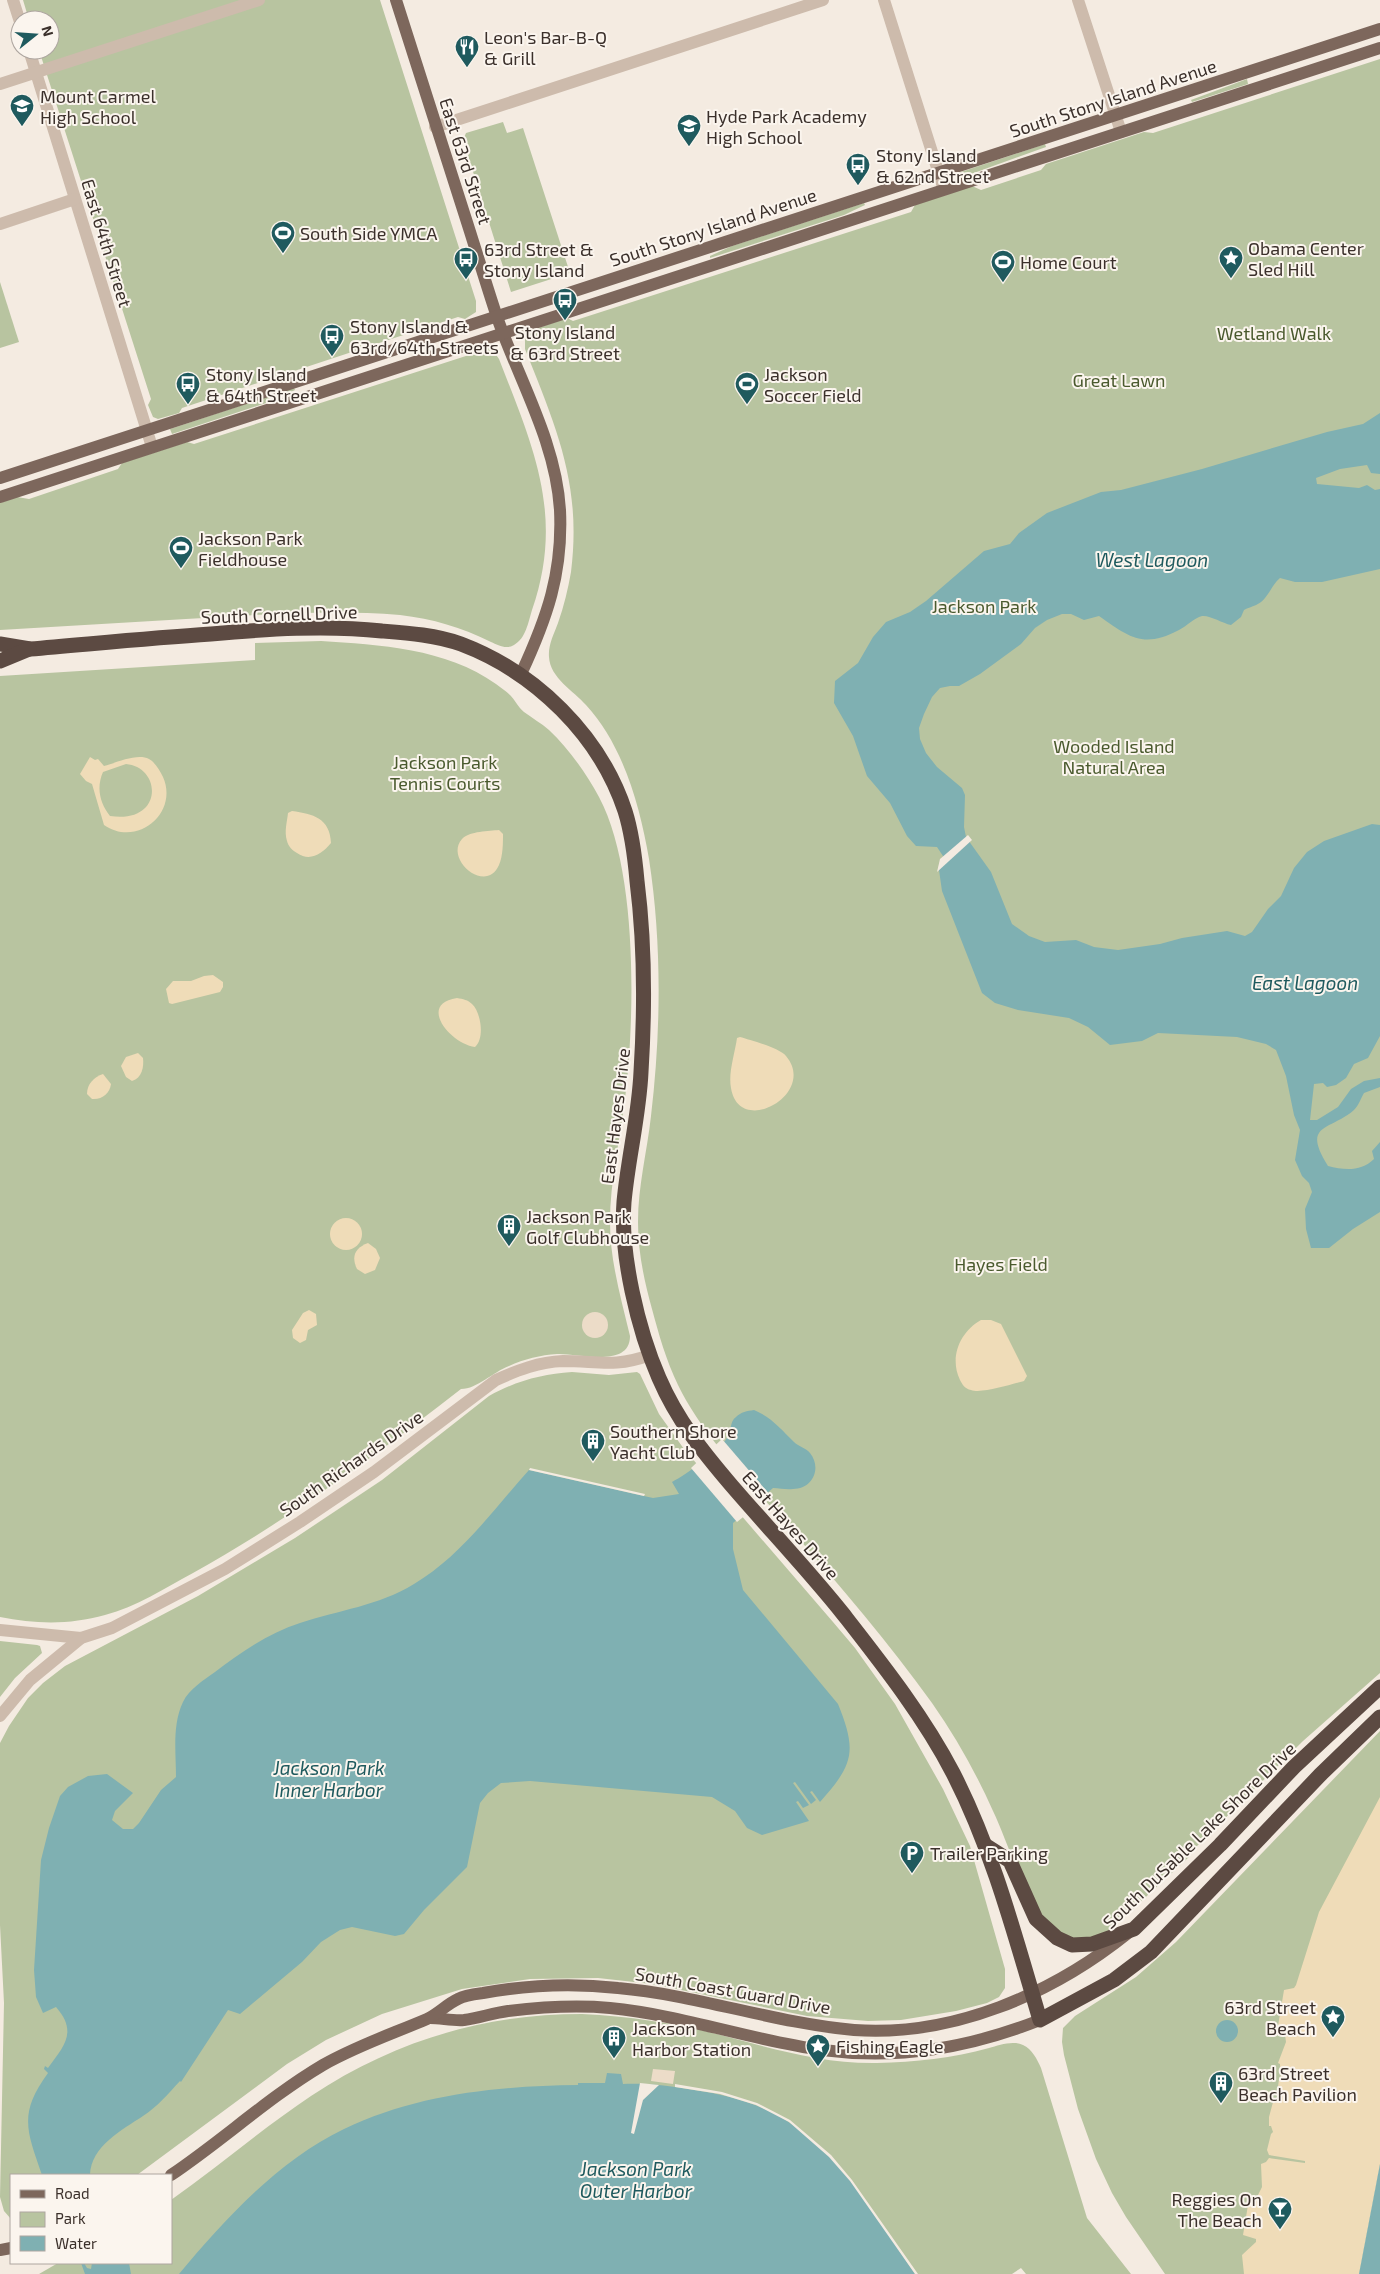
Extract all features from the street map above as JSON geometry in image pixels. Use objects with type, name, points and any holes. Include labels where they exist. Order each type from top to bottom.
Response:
[{"type":"highway","name":"South Cornell Drive","points":[[0,644],[30,649],[265,630],[349,628],[432,637],[460,644],[521,674]]},
{"type":"highway","name":"South Cornell Drive","points":[[0,661],[30,649]]},
{"type":"highway","name":"East Hayes Drive","points":[[521,674],[565,712],[596,753],[615,786],[626,816],[635,858],[641,914],[645,996],[640,1097],[624,1198],[623,1222],[628,1263],[650,1355],[668,1400],[697,1445],[842,1612],[920,1718],[952,1771],[985,1845],[1040,2020]]},
{"type":"highway","name":"South DuSable Lake Shore Drive","points":[[1134,1929],[1220,1845],[1294,1767],[1380,1687]]},
{"type":"highway","points":[[1040,2020],[1114,1980],[1151,1952],[1320,1775],[1380,1717]]},
{"type":"highway","points":[[985,1845],[1010,1861],[1036,1919],[1057,1938],[1072,1944],[1092,1944],[1134,1929]]},
{"type":"main road","name":"East 63rd Street","points":[[396,0],[435,127],[503,332]]},
{"type":"main road","name":"South Stony Island Avenue","points":[[0,478],[1380,29]]},
{"type":"main road","name":"South Stony Island Avenue","points":[[0,497],[1380,48]]},
{"type":"main road","points":[[503,332],[547,445],[560,511],[555,583],[543,628],[521,674]]},
{"type":"main road","name":"South DuSable Lake Shore Drive","points":[[1033,1995],[1105,1952],[1134,1929]]},
{"type":"main road","name":"South Coast Guard Drive","points":[[172,2174],[288,2088],[322,2066],[386,2034],[430,2018],[458,1998],[482,1993],[528,1987],[581,1985],[619,1988],[659,1994],[804,2023],[855,2030],[896,2030],[965,2018],[1033,1995]]},
{"type":"main road","name":"South Coast Guard Drive","points":[[430,2018],[462,2020],[506,2011],[543,2007],[610,2008],[649,2013],[821,2050],[873,2053],[912,2052],[956,2047],[1005,2034],[1040,2020]]},
{"type":"street","points":[[0,84],[259,0]]},
{"type":"street","points":[[435,127],[823,0]]},
{"type":"street","points":[[884,0],[944,190]]},
{"type":"street","points":[[1078,0],[1121,132]]},
{"type":"street","name":"East 64th Street","points":[[32,60],[152,447]]},
{"type":"street","points":[[0,224],[75,199]]},
{"type":"street","name":"South Richards Drive","points":[[0,1716],[30,1680],[81,1638],[112,1628],[154,1608],[234,1564],[374,1472],[496,1380],[520,1370],[545,1363],[562,1361],[622,1364],[650,1355]]},
{"type":"street","name":"South Richards Drive","points":[[0,1630],[81,1638]]},
{"type":"green space","name":"South Side YMCA","points":[[23,0],[380,0],[476,301],[476,312],[465,319],[458,317],[182,408],[179,413],[158,419],[153,417],[148,405],[151,399],[42,60],[60,60],[60,10],[26,10]]},
{"type":"green space","name":"Jackson Park","points":[[1380,59],[1380,1673],[1303,1741],[1194,1849],[1189,1857],[1108,1932],[1097,1937],[1069,1939],[1050,1925],[1031,1899],[980,1783],[941,1716],[864,1615],[715,1443],[678,1385],[663,1347],[644,1277],[638,1233],[639,1195],[651,1116],[657,1052],[659,988],[656,923],[649,859],[641,818],[620,757],[599,721],[586,705],[563,684],[550,665],[550,644],[562,610],[571,572],[573,511],[564,457],[547,404],[525,349],[525,338],[532,330],[567,318],[573,321],[911,212],[915,205],[972,186],[981,190],[1041,170],[1046,164],[1144,132],[1153,133]]},
{"type":"green space","points":[[1247,79],[1248,84],[1192,102],[1191,100]]},
{"type":"green space","points":[[503,122],[507,133],[523,128],[570,273],[511,292],[463,140],[466,133]]},
{"type":"green space","points":[[1045,144],[1046,147],[960,178],[958,173]]},
{"type":"green space","points":[[864,203],[865,205],[844,215],[710,258],[710,256],[732,246]]},
{"type":"green space","points":[[0,282],[19,342],[0,348]]},
{"type":"green space","points":[[483,346],[492,349],[499,359],[523,422],[541,482],[545,512],[546,543],[541,576],[526,630],[514,645],[502,646],[469,632],[435,621],[373,613],[266,614],[0,630],[0,503],[17,497],[29,499],[118,469],[122,463],[187,442],[194,444],[469,355],[472,350]]},
{"type":"green space","points":[[294,388],[295,390],[272,401],[172,434],[170,429]]},
{"type":"green space","name":"Jackson Park Tennis Courts","points":[[321,641],[412,650],[456,663],[477,672],[507,692],[524,712],[546,727],[556,737],[577,762],[599,797],[612,828],[621,864],[627,903],[630,945],[631,1028],[623,1114],[610,1207],[610,1237],[614,1265],[630,1336],[628,1346],[622,1353],[612,1356],[589,1357],[557,1354],[521,1361],[473,1386],[461,1389],[396,1439],[297,1509],[228,1553],[161,1591],[117,1612],[79,1621],[66,1622],[39,1622],[0,1617],[0,676],[255,660],[255,643]]},
{"type":"green space","points":[[572,1372],[609,1375],[637,1372],[640,1374],[659,1414],[684,1449],[855,1648],[895,1704],[943,1789],[970,1846],[1005,1969],[1005,1988],[999,1997],[987,2003],[956,2011],[901,2020],[868,2021],[807,2016],[652,1984],[598,1978],[530,1979],[462,1989],[382,2014],[326,2040],[287,2064],[138,2174],[10,2174],[10,2218],[4,2211],[0,2197],[4,2003],[0,1925],[0,1743],[9,1726],[28,1698],[43,1683],[65,1666],[198,1596],[295,1538],[382,1480],[489,1396],[509,1386],[550,1374]]},
{"type":"green space","points":[[0,1641],[37,1645],[40,1646],[42,1653],[15,1678],[0,1697]]},
{"type":"green space","points":[[1380,1731],[1380,2164],[1359,2274],[1165,2274],[1126,2217],[1096,2159],[1078,2109],[1064,2055],[1062,2042],[1063,2028],[1075,2016],[1136,1977],[1176,1942]]},
{"type":"green space","points":[[582,2014],[616,2016],[667,2023],[796,2054],[857,2063],[948,2057],[1006,2044],[1015,2043],[1023,2045],[1032,2052],[1041,2068],[1087,2218],[1131,2274],[1026,2274],[1021,2268],[1012,2274],[39,2274],[56,2264],[172,2264],[172,2199],[311,2096],[375,2060],[441,2034],[475,2025],[546,2015]]},
{"type":"sand","points":[[90,757],[95,760],[98,759],[104,766],[144,757],[155,764],[163,777],[166,790],[165,803],[160,814],[152,823],[141,829],[129,832],[117,831],[104,825],[92,784],[86,781],[80,774]],"holes":[[[126,764],[138,767],[151,784],[152,794],[148,804],[140,812],[128,816],[110,816],[100,795],[103,772]]]},
{"type":"sand","points":[[292,811],[313,816],[324,823],[327,828],[331,843],[316,856],[302,856],[288,845],[286,831],[288,813]]},
{"type":"sand","points":[[499,830],[503,834],[502,854],[499,865],[493,873],[485,876],[469,871],[462,864],[458,856],[458,847],[462,839],[475,833]]},
{"type":"sand","points":[[213,975],[223,982],[220,992],[172,1004],[169,1003],[166,989],[173,981],[191,981]]},
{"type":"sand","points":[[457,998],[470,1003],[478,1013],[481,1032],[475,1047],[456,1039],[442,1024],[439,1015],[440,1008],[445,1002]]},
{"type":"sand","points":[[740,1037],[783,1053],[793,1070],[792,1084],[785,1096],[774,1105],[760,1110],[747,1109],[737,1103],[731,1088],[730,1076],[737,1038]]},
{"type":"sand","points":[[138,1053],[143,1058],[143,1068],[140,1075],[132,1081],[126,1077],[121,1066],[126,1057]]},
{"type":"sand","points":[[103,1074],[111,1084],[109,1090],[102,1097],[92,1099],[87,1094],[88,1087],[94,1079]]},
{"type":"sand","points":[[346,1218],[352,1219],[357,1223],[361,1228],[361,1240],[357,1245],[352,1249],[346,1250],[340,1249],[335,1245],[331,1240],[330,1234],[331,1228],[335,1223],[340,1219]]},
{"type":"sand","points":[[368,1243],[376,1249],[380,1258],[375,1270],[365,1274],[357,1269],[354,1256],[360,1247]]},
{"type":"sand","points":[[309,1310],[316,1314],[317,1325],[308,1330],[306,1340],[300,1343],[293,1338],[292,1330],[303,1313]]},
{"type":"sand","points":[[981,1320],[991,1320],[1001,1324],[1027,1376],[1024,1381],[982,1391],[969,1389],[963,1385],[957,1371],[956,1354],[967,1331]]},
{"type":"sand","name":"63rd Street Beach","points":[[1380,1797],[1380,2164],[1359,2274],[1244,2274],[1242,2255],[1256,2242],[1256,2239],[1243,2235],[1249,2199],[1256,2199],[1262,2187],[1261,2164],[1269,2158],[1305,2163],[1305,2161],[1269,2155],[1267,2150],[1273,2132],[1271,2126],[1269,2126],[1269,2117],[1273,2102],[1276,2103],[1279,2096],[1277,2095],[1279,2079],[1281,2078],[1280,2064],[1278,2063],[1286,2042],[1284,2027],[1278,2026],[1284,1990],[1294,1988],[1296,1985],[1319,1912]]},
{"type":"shaded area","points":[[595,1312],[604,1316],[608,1325],[604,1334],[595,1338],[586,1334],[582,1325],[586,1316]]},
{"type":"shaded area","points":[[653,2069],[675,2071],[673,2084],[651,2081]]},
{"type":"water","points":[[1380,413],[1380,474],[1371,473],[1367,465],[1340,469],[1316,478],[1317,484],[1359,488],[1367,485],[1375,490],[1380,489],[1380,569],[1322,582],[1295,582],[1280,578],[1263,600],[1244,610],[1241,617],[1231,625],[1202,616],[1179,630],[1156,639],[1137,638],[1128,635],[1099,616],[1084,620],[1071,614],[1062,614],[1047,620],[1035,628],[1021,644],[980,674],[959,686],[940,688],[932,697],[919,728],[920,739],[926,753],[937,767],[962,788],[965,795],[964,827],[966,837],[991,872],[1012,924],[1029,936],[1045,942],[1076,940],[1094,947],[1118,950],[1227,931],[1245,936],[1252,932],[1268,909],[1281,896],[1294,868],[1307,852],[1324,841],[1372,824],[1380,825],[1380,1036],[1368,1058],[1354,1064],[1346,1078],[1336,1085],[1327,1087],[1323,1083],[1314,1084],[1310,1120],[1317,1120],[1338,1107],[1351,1089],[1364,1081],[1380,1078],[1380,1087],[1364,1093],[1354,1110],[1322,1130],[1318,1135],[1317,1142],[1328,1166],[1352,1169],[1364,1166],[1374,1159],[1372,1151],[1380,1142],[1380,1212],[1353,1229],[1329,1248],[1311,1248],[1306,1229],[1305,1209],[1312,1192],[1309,1183],[1302,1176],[1295,1160],[1300,1130],[1294,1115],[1286,1076],[1276,1050],[1266,1044],[1237,1037],[1158,1033],[1142,1041],[1110,1045],[1088,1027],[1069,1018],[1018,1010],[995,1003],[982,993],[942,891],[939,870],[943,856],[937,847],[916,846],[907,836],[890,803],[867,776],[853,736],[834,703],[835,681],[858,663],[873,637],[886,622],[910,612],[926,601],[984,551],[1010,544],[1019,533],[1047,513],[1101,492],[1121,490],[1202,469],[1327,432],[1363,424]]},
{"type":"water","name":"Jackson Park Inner Harbor","points":[[754,1410],[771,1420],[810,1453],[815,1465],[814,1477],[806,1485],[790,1489],[773,1488],[733,1523],[733,1549],[743,1590],[838,1704],[848,1734],[850,1746],[846,1767],[820,1802],[812,1791],[810,1792],[816,1800],[811,1804],[795,1782],[793,1783],[809,1805],[803,1808],[798,1801],[796,1802],[809,1821],[762,1835],[747,1828],[735,1811],[712,1797],[530,1781],[501,1783],[488,1793],[480,1803],[467,1867],[424,1910],[404,1934],[395,1936],[352,1927],[340,1930],[321,1942],[302,1962],[240,2014],[228,2010],[181,2082],[153,2109],[117,2133],[102,2147],[92,2165],[90,2174],[42,2174],[29,2134],[29,2112],[32,2100],[48,2073],[44,2069],[45,2066],[48,2068],[59,2053],[66,2039],[67,2031],[63,2016],[56,2007],[43,2013],[36,1997],[34,1970],[41,1860],[60,1796],[68,1787],[88,1776],[107,1774],[133,1793],[115,1811],[112,1820],[123,1829],[133,1829],[161,1790],[176,1777],[177,1720],[186,1697],[197,1685],[245,1650],[289,1627],[372,1603],[414,1584],[431,1573],[462,1546],[529,1470],[653,1498],[679,1494],[672,1482],[717,1450],[729,1436],[734,1419],[744,1412]]},
{"type":"water","points":[[1223,2020],[1231,2020],[1238,2027],[1238,2035],[1231,2042],[1223,2042],[1216,2035],[1216,2027]]},
{"type":"water","name":"Jackson Park Outer Harbor","points":[[607,2073],[621,2074],[623,2084],[668,2086],[731,2097],[765,2109],[787,2121],[807,2135],[843,2171],[915,2274],[179,2274],[215,2232],[254,2192],[297,2157],[344,2129],[372,2117],[429,2100],[458,2094],[518,2087],[605,2083]]},
{"type":"water","points":[[1380,2164],[1380,2274],[1359,2274]]},
{"type":"water","points":[[81,2264],[91,2269],[92,2264],[129,2264],[131,2274],[85,2274]]},
{"type":"pier","points":[[968,835],[972,840],[937,872],[940,859]]},
{"type":"pier","points":[[722,1439],[770,1495],[737,1522],[691,1468]]},
{"type":"pier","points":[[530,1468],[645,1494],[644,1496],[529,1470]]},
{"type":"pier","points":[[640,2083],[659,2085],[643,2100],[634,2134],[631,2133]]},
{"type":"pier","points":[[675,2084],[722,2092],[757,2103],[790,2120],[831,2155],[852,2180],[918,2274],[915,2274],[850,2181],[829,2157],[789,2122],[756,2105],[720,2094],[675,2087]]},
{"type":"place","name":"Leon's Bar-B-Q & Grill","points":[[467,68]]},
{"type":"place","name":"Mount Carmel High School","points":[[22,127]]},
{"type":"place","name":"Hyde Park Academy High School","points":[[689,147]]},
{"type":"place","name":"Stony Island & 62nd Street","points":[[858,186]]},
{"type":"place","name":"South Side YMCA","points":[[283,254]]},
{"type":"place","name":"Obama Center Sled Hill","points":[[1231,279]]},
{"type":"place","name":"63rd Street & Stony Island","points":[[466,280]]},
{"type":"place","name":"Home Court","points":[[1003,283]]},
{"type":"place","name":"Stony Island & 63rd Street","points":[[565,321]]},
{"type":"place","name":"Stony Island & 63rd/64th Streets","points":[[332,357]]},
{"type":"place","name":"Stony Island & 64th Street","points":[[188,405]]},
{"type":"place","name":"Jackson Soccer Field","points":[[747,405]]},
{"type":"place","name":"Jackson Park Fieldhouse","points":[[181,569]]},
{"type":"place","name":"Jackson Park Golf Clubhouse","points":[[509,1247]]},
{"type":"place","name":"Southern Shore Yacht Club","points":[[593,1462]]},
{"type":"place","name":"Trailer Parking","points":[[912,1874]]},
{"type":"place","name":"63rd Street Beach","points":[[1333,2038]]},
{"type":"place","name":"Jackson Harbor Station","points":[[614,2059]]},
{"type":"place","name":"Fishing Eagle","points":[[818,2067]]},
{"type":"place","name":"63rd Street Beach Pavilion","points":[[1221,2104]]},
{"type":"place","name":"Reggies On The Beach","points":[[1280,2230]]},
{"type":"park label","name":"Wetland Walk","points":[[1274,333]]},
{"type":"park label","name":"Great Lawn","points":[[1119,380]]},
{"type":"park label","name":"Wooded Island Natural Area","points":[[1114,756]]},
{"type":"park label","name":"Hayes Field","points":[[1001,1264]]},
{"type":"water label","name":"West Lagoon","points":[[1152,559]]},
{"type":"water label","name":"East Lagoon","points":[[1305,982]]}]
